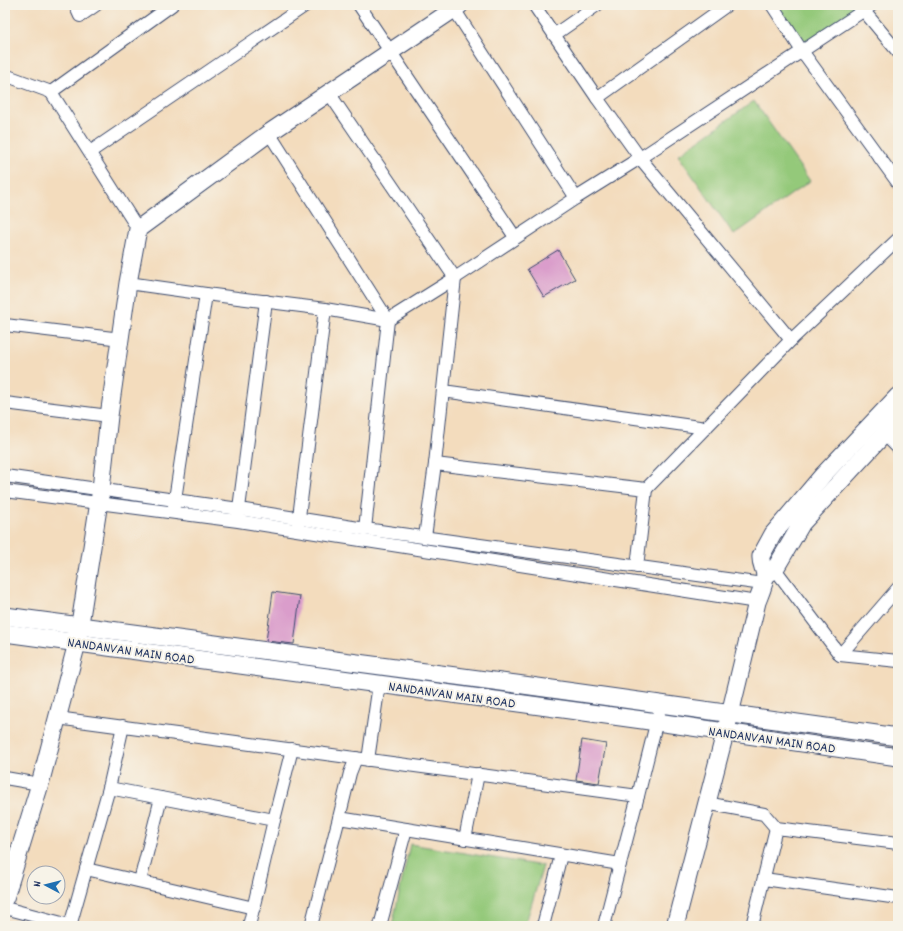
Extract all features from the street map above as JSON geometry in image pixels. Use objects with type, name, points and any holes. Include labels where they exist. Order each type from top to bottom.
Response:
[{"type":"street","points":[[75,5],[80,16],[96,5]]},
{"type":"street","points":[[51,92],[172,5]]},
{"type":"street","points":[[90,152],[306,5]]},
{"type":"street","points":[[359,5],[515,237]]},
{"type":"street","points":[[534,5],[640,158],[791,340]]},
{"type":"street","points":[[554,35],[598,5]]},
{"type":"street","points":[[597,98],[727,5]]},
{"type":"street","points":[[772,5],[802,51],[898,183]]},
{"type":"street","points":[[138,229],[269,133],[457,7],[576,198]]},
{"type":"street","points":[[128,283],[325,309],[388,320],[640,158],[868,8],[898,52]]},
{"type":"street","points":[[5,75],[51,92],[138,229],[128,283],[109,416],[100,496],[77,643],[40,784],[5,898]]},
{"type":"street","points":[[329,92],[455,278],[435,464],[425,537]]},
{"type":"street","points":[[269,133],[388,320],[364,529]]},
{"type":"street","points":[[637,567],[646,489],[791,340],[898,239]]},
{"type":"street","points":[[173,514],[206,294]]},
{"type":"street","points":[[238,515],[266,301]]},
{"type":"street","points":[[298,524],[325,309]]},
{"type":"street","points":[[5,325],[121,339]]},
{"type":"street","points":[[443,391],[706,428]]},
{"type":"street","points":[[898,396],[823,475],[773,534],[760,560],[768,576],[840,654],[898,661]]},
{"type":"street","points":[[5,403],[109,416]]},
{"type":"street","points":[[675,926],[730,714],[757,602],[768,576],[802,523],[898,419]]},
{"type":"street","points":[[884,434],[898,448]]},
{"type":"street","points":[[435,464],[646,489]]},
{"type":"street","points":[[5,476],[100,496],[173,514],[238,515]]},
{"type":"street","points":[[5,491],[175,500],[238,515],[757,602]]},
{"type":"street","points":[[298,524],[364,529],[637,567],[768,576]]},
{"type":"street","points":[[840,654],[898,588]]},
{"type":"street","points":[[5,616],[509,683],[898,737]]},
{"type":"street","name":"NANDANVAN MAIN ROAD","points":[[5,633],[657,722],[898,757]]},
{"type":"street","points":[[368,760],[379,684]]},
{"type":"street","points":[[604,926],[661,704]]},
{"type":"street","points":[[57,718],[638,796]]},
{"type":"street","points":[[5,908],[71,926],[109,788],[123,726]]},
{"type":"street","points":[[249,926],[292,749]]},
{"type":"street","points":[[311,926],[350,773],[356,758]]},
{"type":"street","points":[[465,839],[478,774]]},
{"type":"street","points":[[5,778],[40,784]]},
{"type":"street","points":[[109,788],[274,820]]},
{"type":"street","points":[[140,881],[161,798]]},
{"type":"street","points":[[706,804],[764,814],[776,828],[898,843]]},
{"type":"street","points":[[339,818],[620,864]]},
{"type":"street","points":[[752,926],[776,828]]},
{"type":"street","points":[[380,926],[406,829]]},
{"type":"street","points":[[543,926],[561,855]]},
{"type":"street","points":[[86,869],[254,908]]},
{"type":"street","points":[[764,879],[898,898]]},
{"type":"green space","points":[[772,5],[869,5],[802,51]]},
{"type":"green space","points":[[754,101],[810,181],[734,235],[678,155]]},
{"type":"green space","points":[[410,844],[543,866],[525,926],[392,926]]},
{"type":"building","points":[[558,250],[575,279],[544,297],[527,269]]},
{"type":"building","points":[[273,592],[300,596],[294,644],[266,641]]},
{"type":"building","points":[[582,740],[606,744],[599,783],[576,780]]}]
